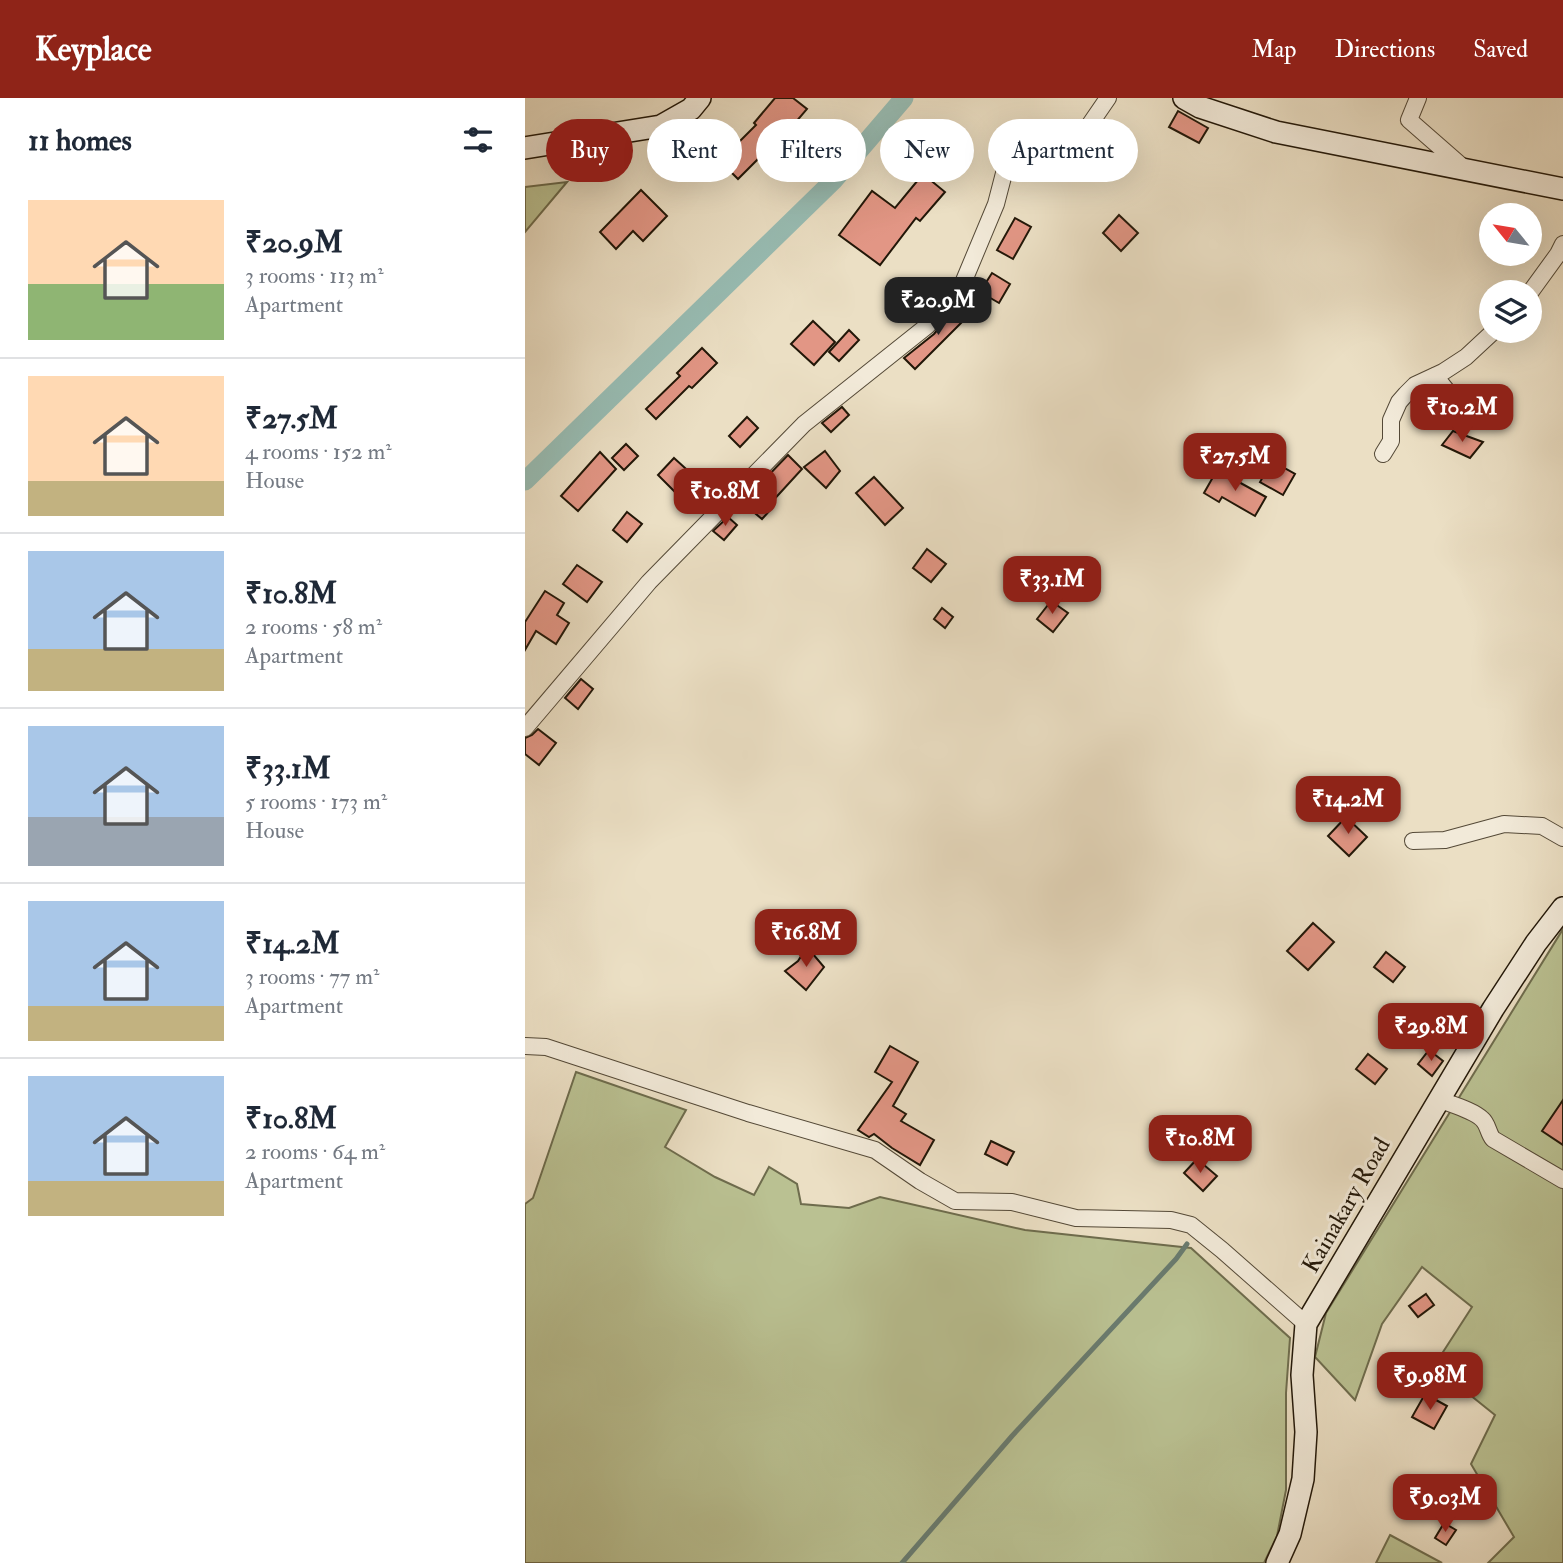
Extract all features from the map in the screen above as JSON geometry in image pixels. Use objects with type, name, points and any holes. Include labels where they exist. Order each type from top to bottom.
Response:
[{"type":"main road","points":[[525,148],[661,126],[691,109],[700,98]]},
{"type":"main road","points":[[1184,98],[1200,107],[1276,132],[1563,189]]},
{"type":"main road","name":"Kainakary Road","points":[[1277,1563],[1290,1534],[1303,1479],[1306,1432],[1302,1375],[1306,1324],[1493,1009],[1536,943],[1563,908]]},
{"type":"street","points":[[525,728],[649,582],[804,424],[926,326],[963,283],[996,204],[1009,154],[1023,137],[1058,151],[1086,130],[1108,98]]},
{"type":"street","points":[[1418,98],[1409,120],[1466,170]]},
{"type":"street","points":[[1539,280],[1563,244]]},
{"type":"street","points":[[1383,454],[1391,441],[1391,420],[1399,402],[1415,385],[1443,372],[1481,343]]},
{"type":"street","points":[[1435,376],[1468,417]]},
{"type":"street","points":[[1413,841],[1445,840],[1504,824],[1542,826],[1563,838]]},
{"type":"street","points":[[525,1046],[546,1047],[748,1113],[875,1150],[955,1201],[1012,1202],[1076,1218],[1171,1220],[1191,1225],[1306,1324]]},
{"type":"street","points":[[1438,1099],[1483,1119],[1493,1139],[1563,1180]]},
{"type":"green space","points":[[567,182],[525,232],[525,187]]},
{"type":"green space","points":[[1563,929],[1563,1563],[1488,1563],[1514,1537],[1471,1464],[1495,1415],[1434,1366],[1472,1307],[1422,1267],[1382,1324],[1355,1400],[1315,1357],[1326,1313]]},
{"type":"green space","points":[[576,1072],[686,1110],[665,1147],[715,1177],[754,1195],[769,1167],[797,1184],[801,1204],[849,1208],[880,1197],[1025,1230],[1191,1248],[1290,1338],[1286,1393],[1286,1490],[1277,1536],[1264,1563],[525,1563],[525,1204],[533,1198]]},
{"type":"green space","points":[[1390,1535],[1442,1563],[1376,1563]]},
{"type":"building","points":[[775,98],[793,98],[807,109],[798,119],[757,119]]},
{"type":"building","points":[[1178,111],[1208,128],[1199,143],[1169,127]]},
{"type":"building","points":[[756,125],[756,161],[742,175],[742,139]]},
{"type":"building","points":[[916,182],[933,182],[945,192],[920,221],[916,218],[880,265],[839,235],[872,191],[895,208]]},
{"type":"building","points":[[641,190],[667,216],[643,241],[633,231],[616,249],[600,232]]},
{"type":"building","points":[[1119,215],[1138,233],[1121,251],[1103,233]]},
{"type":"building","points":[[1015,218],[1031,227],[1013,259],[997,250]]},
{"type":"building","points":[[992,273],[1010,284],[999,303],[980,292]]},
{"type":"building","points":[[960,303],[971,313],[915,369],[904,358],[934,334]]},
{"type":"building","points":[[813,321],[835,342],[814,365],[791,344]]},
{"type":"building","points":[[849,330],[859,340],[839,361],[829,352]]},
{"type":"building","points":[[702,348],[717,363],[656,419],[646,409],[680,376],[677,373]]},
{"type":"building","points":[[842,407],[849,415],[831,432],[822,423]]},
{"type":"building","points":[[747,417],[758,428],[740,447],[729,436]]},
{"type":"building","points":[[1453,431],[1483,442],[1470,458],[1442,445]]},
{"type":"building","points":[[626,444],[638,456],[624,470],[612,458]]},
{"type":"building","points":[[825,451],[840,471],[826,488],[804,467]]},
{"type":"building","points":[[600,452],[616,469],[578,511],[561,496]]},
{"type":"building","points":[[788,455],[802,469],[769,505],[772,508],[762,519],[744,504]]},
{"type":"building","points":[[674,458],[695,477],[678,495],[658,475]]},
{"type":"building","points":[[1272,461],[1295,474],[1283,495],[1260,482]]},
{"type":"building","points":[[1217,470],[1266,497],[1255,516],[1222,497],[1219,502],[1204,493]]},
{"type":"building","points":[[874,477],[903,508],[885,525],[856,493]]},
{"type":"building","points":[[627,512],[642,524],[627,542],[613,530]]},
{"type":"building","points":[[728,517],[737,525],[724,540],[713,531]]},
{"type":"building","points":[[927,549],[946,564],[931,582],[913,568]]},
{"type":"building","points":[[577,565],[602,582],[587,602],[563,584]]},
{"type":"building","points":[[545,591],[564,603],[557,615],[569,623],[556,644],[536,631],[525,650],[525,622]]},
{"type":"building","points":[[1051,601],[1068,613],[1053,632],[1037,619]]},
{"type":"building","points":[[942,608],[953,617],[945,628],[934,619]]},
{"type":"building","points":[[581,679],[593,689],[578,709],[565,698]]},
{"type":"building","points":[[538,729],[556,743],[539,765],[525,754],[525,738]]},
{"type":"building","points":[[1346,817],[1367,837],[1349,856],[1328,836]]},
{"type":"building","points":[[1313,923],[1334,942],[1308,970],[1287,951]]},
{"type":"building","points":[[807,947],[824,967],[806,990],[785,971],[798,961]]},
{"type":"building","points":[[1386,952],[1405,967],[1393,982],[1374,967]]},
{"type":"building","points":[[890,1046],[918,1062],[893,1106],[906,1114],[901,1121],[934,1140],[920,1165],[874,1134],[869,1137],[858,1130],[892,1082],[875,1072]]},
{"type":"building","points":[[1429,1050],[1443,1061],[1432,1076],[1418,1064]]},
{"type":"building","points":[[1368,1054],[1387,1069],[1375,1084],[1356,1069]]},
{"type":"building","points":[[1563,1100],[1563,1145],[1542,1131]]},
{"type":"building","points":[[991,1141],[1014,1152],[1007,1165],[985,1154]]},
{"type":"building","points":[[1197,1159],[1217,1176],[1203,1191],[1184,1173]]},
{"type":"building","points":[[1426,1294],[1434,1305],[1418,1317],[1409,1306]]},
{"type":"building","points":[[1425,1394],[1447,1406],[1434,1429],[1412,1417]]},
{"type":"building","points":[[1444,1523],[1456,1530],[1446,1545],[1435,1538]]},
{"type":"waterway","points":[[525,481],[833,181],[904,98]]},
{"type":"waterway","points":[[902,1563],[1012,1436],[1187,1244]]}]
